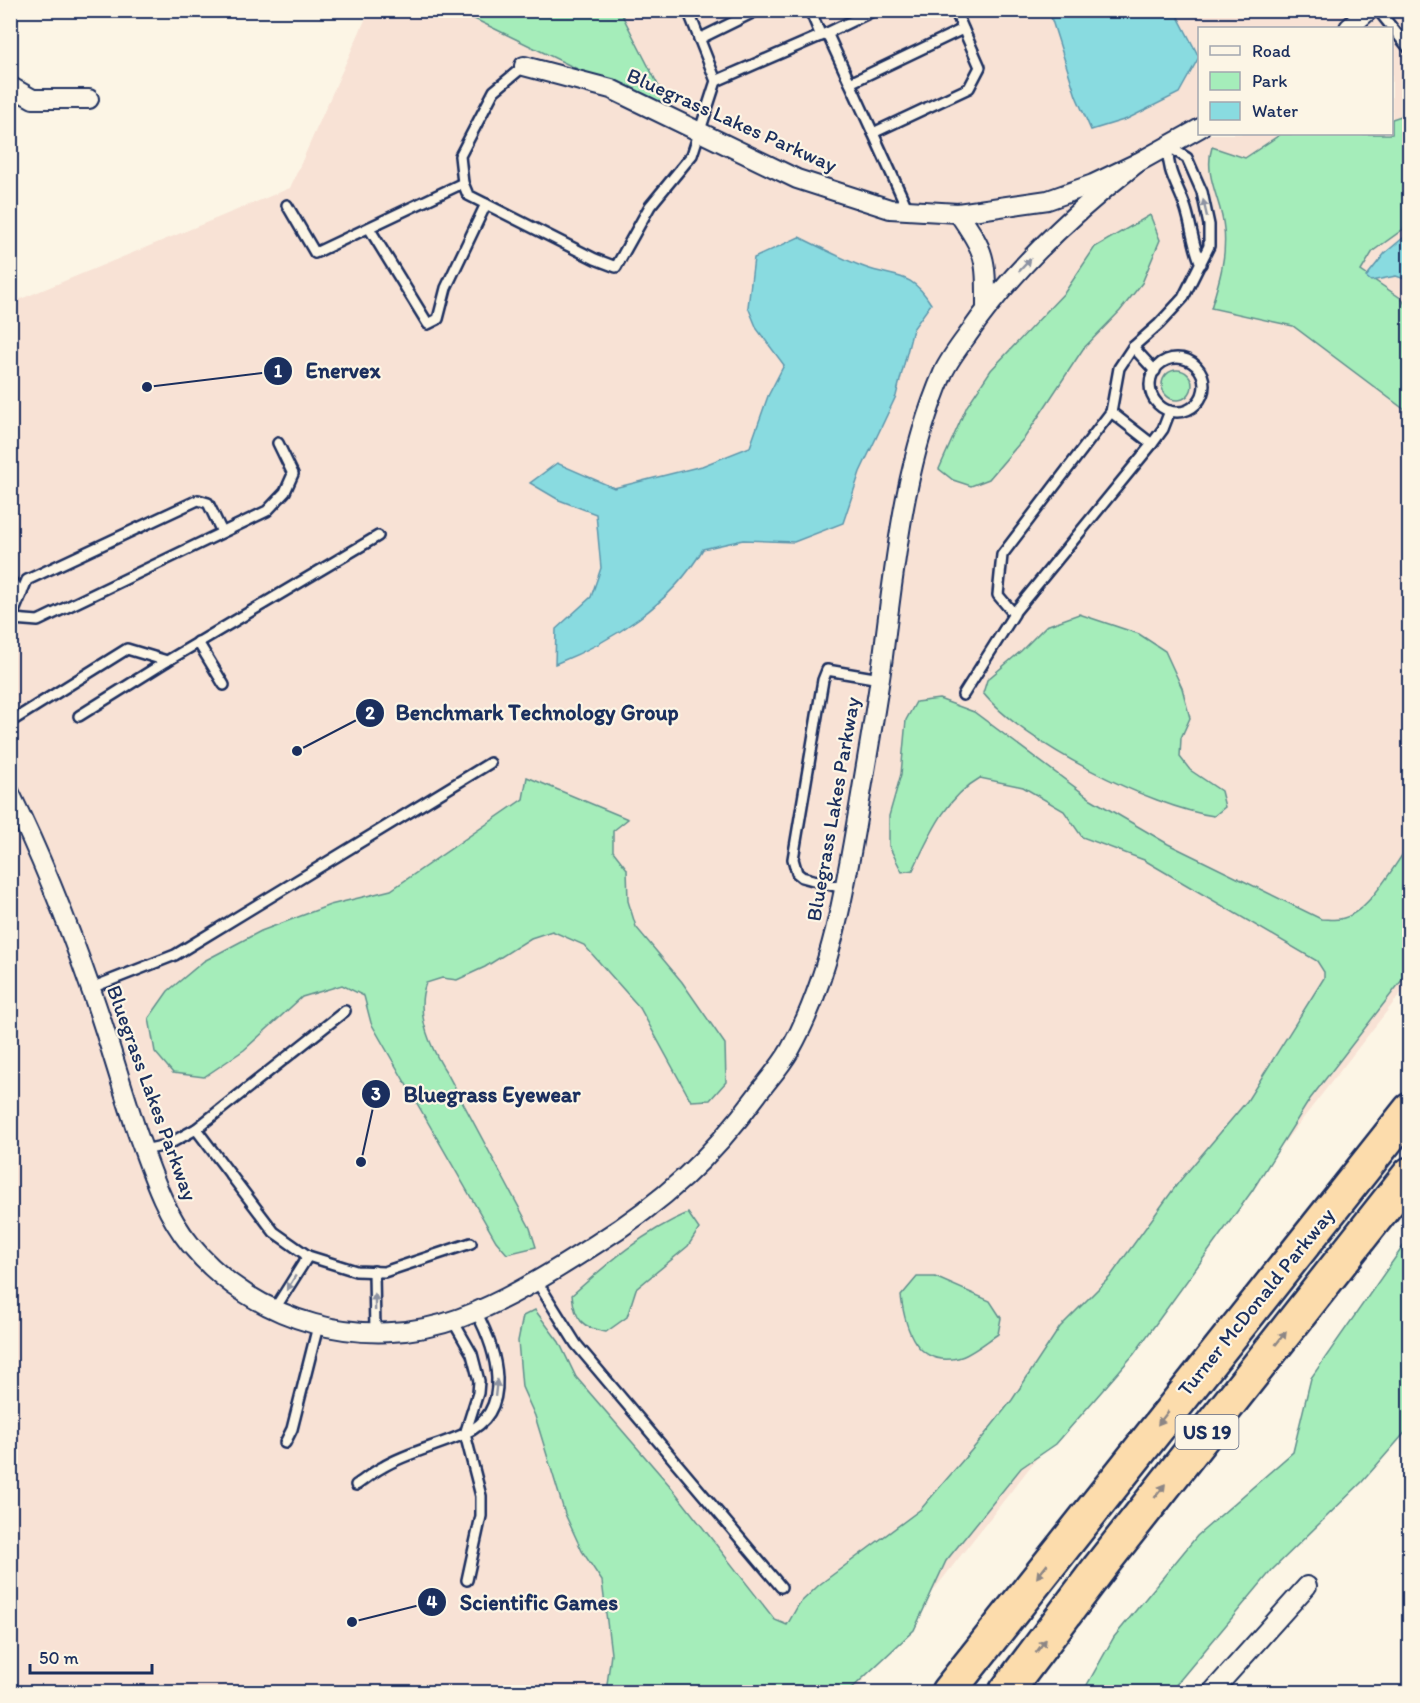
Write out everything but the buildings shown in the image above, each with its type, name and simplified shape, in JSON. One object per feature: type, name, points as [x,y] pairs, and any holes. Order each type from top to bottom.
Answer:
[{"type":"highway","points":[[1332,1209],[1410,1099]]},
{"type":"highway","name":"Turner McDonald Parkway","points":[[948,1692],[1410,1110]]},
{"type":"highway","name":"Turner McDonald Parkway","points":[[1006,1692],[1100,1567],[1410,1174]]},
{"type":"street","points":[[1350,27],[1369,10]]},
{"type":"street","name":"Bluegrass Lakes Parkway","points":[[524,66],[611,89],[797,179],[890,209],[958,213],[1048,200],[1093,184],[1198,129]]},
{"type":"street","points":[[10,86],[33,99],[89,99]]},
{"type":"street","name":"Bluegrass Lakes Parkway","points":[[10,793],[37,849],[91,988],[144,1150],[164,1201],[191,1246],[228,1281],[274,1310],[318,1326],[375,1332],[421,1329],[453,1321],[476,1312],[536,1280],[580,1255],[660,1200],[728,1136],[790,1051],[812,1001],[846,889],[880,679],[904,496],[922,430],[945,367],[986,308],[1077,210],[1137,163]]},
{"type":"street","points":[[958,213],[980,244],[984,257],[986,308]]},
{"type":"street","points":[[1212,1692],[1307,1586]]},
{"type":"lane","points":[[524,66],[494,91],[460,156],[463,183],[468,195],[595,259],[616,267],[650,206],[692,155],[716,81],[688,10]]},
{"type":"lane","points":[[699,39],[758,10]]},
{"type":"lane","points":[[810,10],[850,83],[908,210]]},
{"type":"lane","points":[[716,81],[875,10]]},
{"type":"lane","points":[[873,133],[969,88],[980,67],[955,10]]},
{"type":"lane","points":[[1378,10],[1392,27]]},
{"type":"lane","points":[[850,83],[963,29]]},
{"type":"lane","points":[[1393,29],[1410,50]]},
{"type":"lane","points":[[1168,146],[1168,165],[1187,211],[1192,244],[1201,264]]},
{"type":"lane","points":[[1013,614],[998,595],[1002,555],[1111,412],[1119,368],[1133,347],[1183,298],[1209,246],[1209,225],[1202,192],[1187,158],[1168,146]]},
{"type":"lane","points":[[287,206],[315,253],[463,183]]},
{"type":"lane","points":[[369,228],[428,324],[438,319],[446,288],[486,204]]},
{"type":"lane","points":[[1133,347],[1155,371]]},
{"type":"lane","points":[[1169,360],[1187,360],[1195,365],[1204,380],[1201,398],[1196,405],[1179,412],[1162,408],[1152,395],[1151,379],[1155,371],[1169,360]]},
{"type":"lane","points":[[963,695],[1013,614],[1152,444],[1163,429],[1170,411]]},
{"type":"lane","points":[[1111,412],[1152,444]]},
{"type":"lane","points":[[222,532],[208,503],[198,500],[27,580],[12,620],[38,621],[267,511],[285,492],[293,474],[278,443]]},
{"type":"lane","points":[[79,716],[198,642],[378,536]]},
{"type":"lane","points":[[10,580],[22,593]]},
{"type":"lane","points":[[198,642],[224,685]]},
{"type":"lane","points":[[10,722],[127,650],[167,661]]},
{"type":"lane","points":[[846,889],[808,879],[797,873],[794,859],[795,848],[823,680],[827,670],[880,679]]},
{"type":"lane","points":[[91,988],[175,955],[490,763]]},
{"type":"lane","points":[[144,1150],[167,1145],[196,1129],[345,1011]]},
{"type":"lane","points":[[196,1129],[274,1232],[308,1256],[356,1271],[384,1272],[471,1242]]},
{"type":"lane","points":[[274,1310],[308,1256]]},
{"type":"lane","points":[[374,1271],[375,1332]]},
{"type":"lane","points":[[536,1280],[576,1344],[781,1587]]},
{"type":"lane","points":[[356,1485],[384,1466],[465,1434],[480,1423],[497,1395],[495,1358],[488,1334],[476,1312]]},
{"type":"lane","points":[[453,1321],[472,1354],[479,1381],[478,1393],[465,1434],[481,1497],[481,1516],[467,1580]]},
{"type":"lane","points":[[285,1443],[292,1429],[318,1326]]},
{"type":"shaded area","points":[[369,11],[458,11],[673,116],[620,11],[1409,11],[1409,983],[854,1692],[11,1692],[11,303],[290,188]]},
{"type":"green space","points":[[458,11],[620,11],[674,116]]},
{"type":"green space","points":[[1401,116],[1409,119],[1409,227],[1373,251],[1361,271],[1402,299],[1409,312],[1409,413],[1293,326],[1211,308],[1222,269],[1225,239],[1223,219],[1211,178],[1212,147],[1245,158],[1280,135],[1393,135],[1393,119]]},
{"type":"green space","points":[[1150,215],[1160,240],[1142,283],[1120,311],[1083,349],[1025,437],[989,479],[971,486],[953,480],[939,469],[967,406],[991,370],[1065,292],[1095,247]]},
{"type":"green space","points":[[1177,370],[1188,374],[1192,385],[1188,396],[1177,400],[1166,396],[1162,385],[1166,374]]},
{"type":"green space","points":[[1079,614],[1139,634],[1165,651],[1182,688],[1190,718],[1181,738],[1180,757],[1190,770],[1221,791],[1225,807],[1214,816],[1157,800],[1090,770],[1027,732],[983,693],[987,680],[1046,626]]},
{"type":"green space","points":[[939,699],[974,712],[1091,799],[1168,844],[1321,919],[1340,919],[1360,908],[1379,888],[1409,845],[1409,971],[1310,1099],[1252,1191],[1134,1354],[1056,1444],[1021,1468],[946,1561],[914,1630],[848,1692],[606,1692],[611,1654],[602,1581],[582,1551],[565,1514],[535,1416],[522,1387],[518,1341],[523,1316],[535,1310],[559,1342],[576,1377],[671,1487],[775,1620],[787,1625],[799,1604],[819,1585],[921,1509],[982,1438],[1012,1400],[1060,1327],[1110,1277],[1178,1183],[1247,1101],[1324,978],[1324,972],[1317,961],[1144,860],[1082,837],[1064,811],[1023,787],[980,778],[968,786],[940,818],[913,870],[902,872],[889,846],[889,816],[901,774],[906,720],[916,702]]},
{"type":"green space","points":[[527,777],[628,819],[613,831],[613,851],[627,869],[628,901],[636,927],[682,982],[725,1044],[726,1082],[710,1100],[691,1101],[640,1008],[584,945],[552,931],[531,938],[485,967],[457,980],[442,978],[426,983],[422,1007],[430,1043],[530,1228],[536,1247],[507,1254],[496,1241],[371,1023],[364,996],[342,985],[302,997],[244,1050],[204,1077],[173,1073],[155,1052],[149,1018],[168,991],[204,961],[261,931],[330,905],[391,890],[523,799]]},
{"type":"green space","points":[[688,1213],[699,1229],[688,1246],[636,1289],[627,1317],[606,1332],[585,1325],[575,1311],[572,1295],[641,1239]]},
{"type":"green space","points":[[1409,1238],[1409,1428],[1362,1482],[1272,1570],[1170,1692],[1083,1692],[1114,1637],[1197,1536],[1293,1452],[1311,1378]]},
{"type":"green space","points":[[917,1277],[935,1277],[990,1301],[1001,1318],[998,1334],[958,1358],[932,1357],[923,1351],[910,1332],[901,1296]]},
{"type":"water","points":[[1049,11],[1175,11],[1198,55],[1179,93],[1127,119],[1091,130],[1076,96]]},
{"type":"water","points":[[1409,233],[1409,284],[1408,280],[1396,276],[1371,281],[1366,277],[1385,253]]},
{"type":"water","points":[[799,237],[856,264],[902,277],[916,286],[931,304],[913,329],[896,396],[860,472],[843,523],[794,542],[743,540],[703,549],[675,587],[639,618],[598,644],[555,664],[556,629],[591,597],[601,568],[596,514],[559,500],[530,483],[557,463],[614,488],[702,466],[750,447],[768,396],[784,365],[757,329],[748,307],[754,258]]},
{"type":"place","name":"Enervex","points":[[147,387]]},
{"type":"place","name":"Benchmark Technology Group","points":[[297,751]]},
{"type":"place","name":"Bluegrass Eyewear","points":[[361,1162]]},
{"type":"place","name":"Scientific Games","points":[[352,1622]]}]
